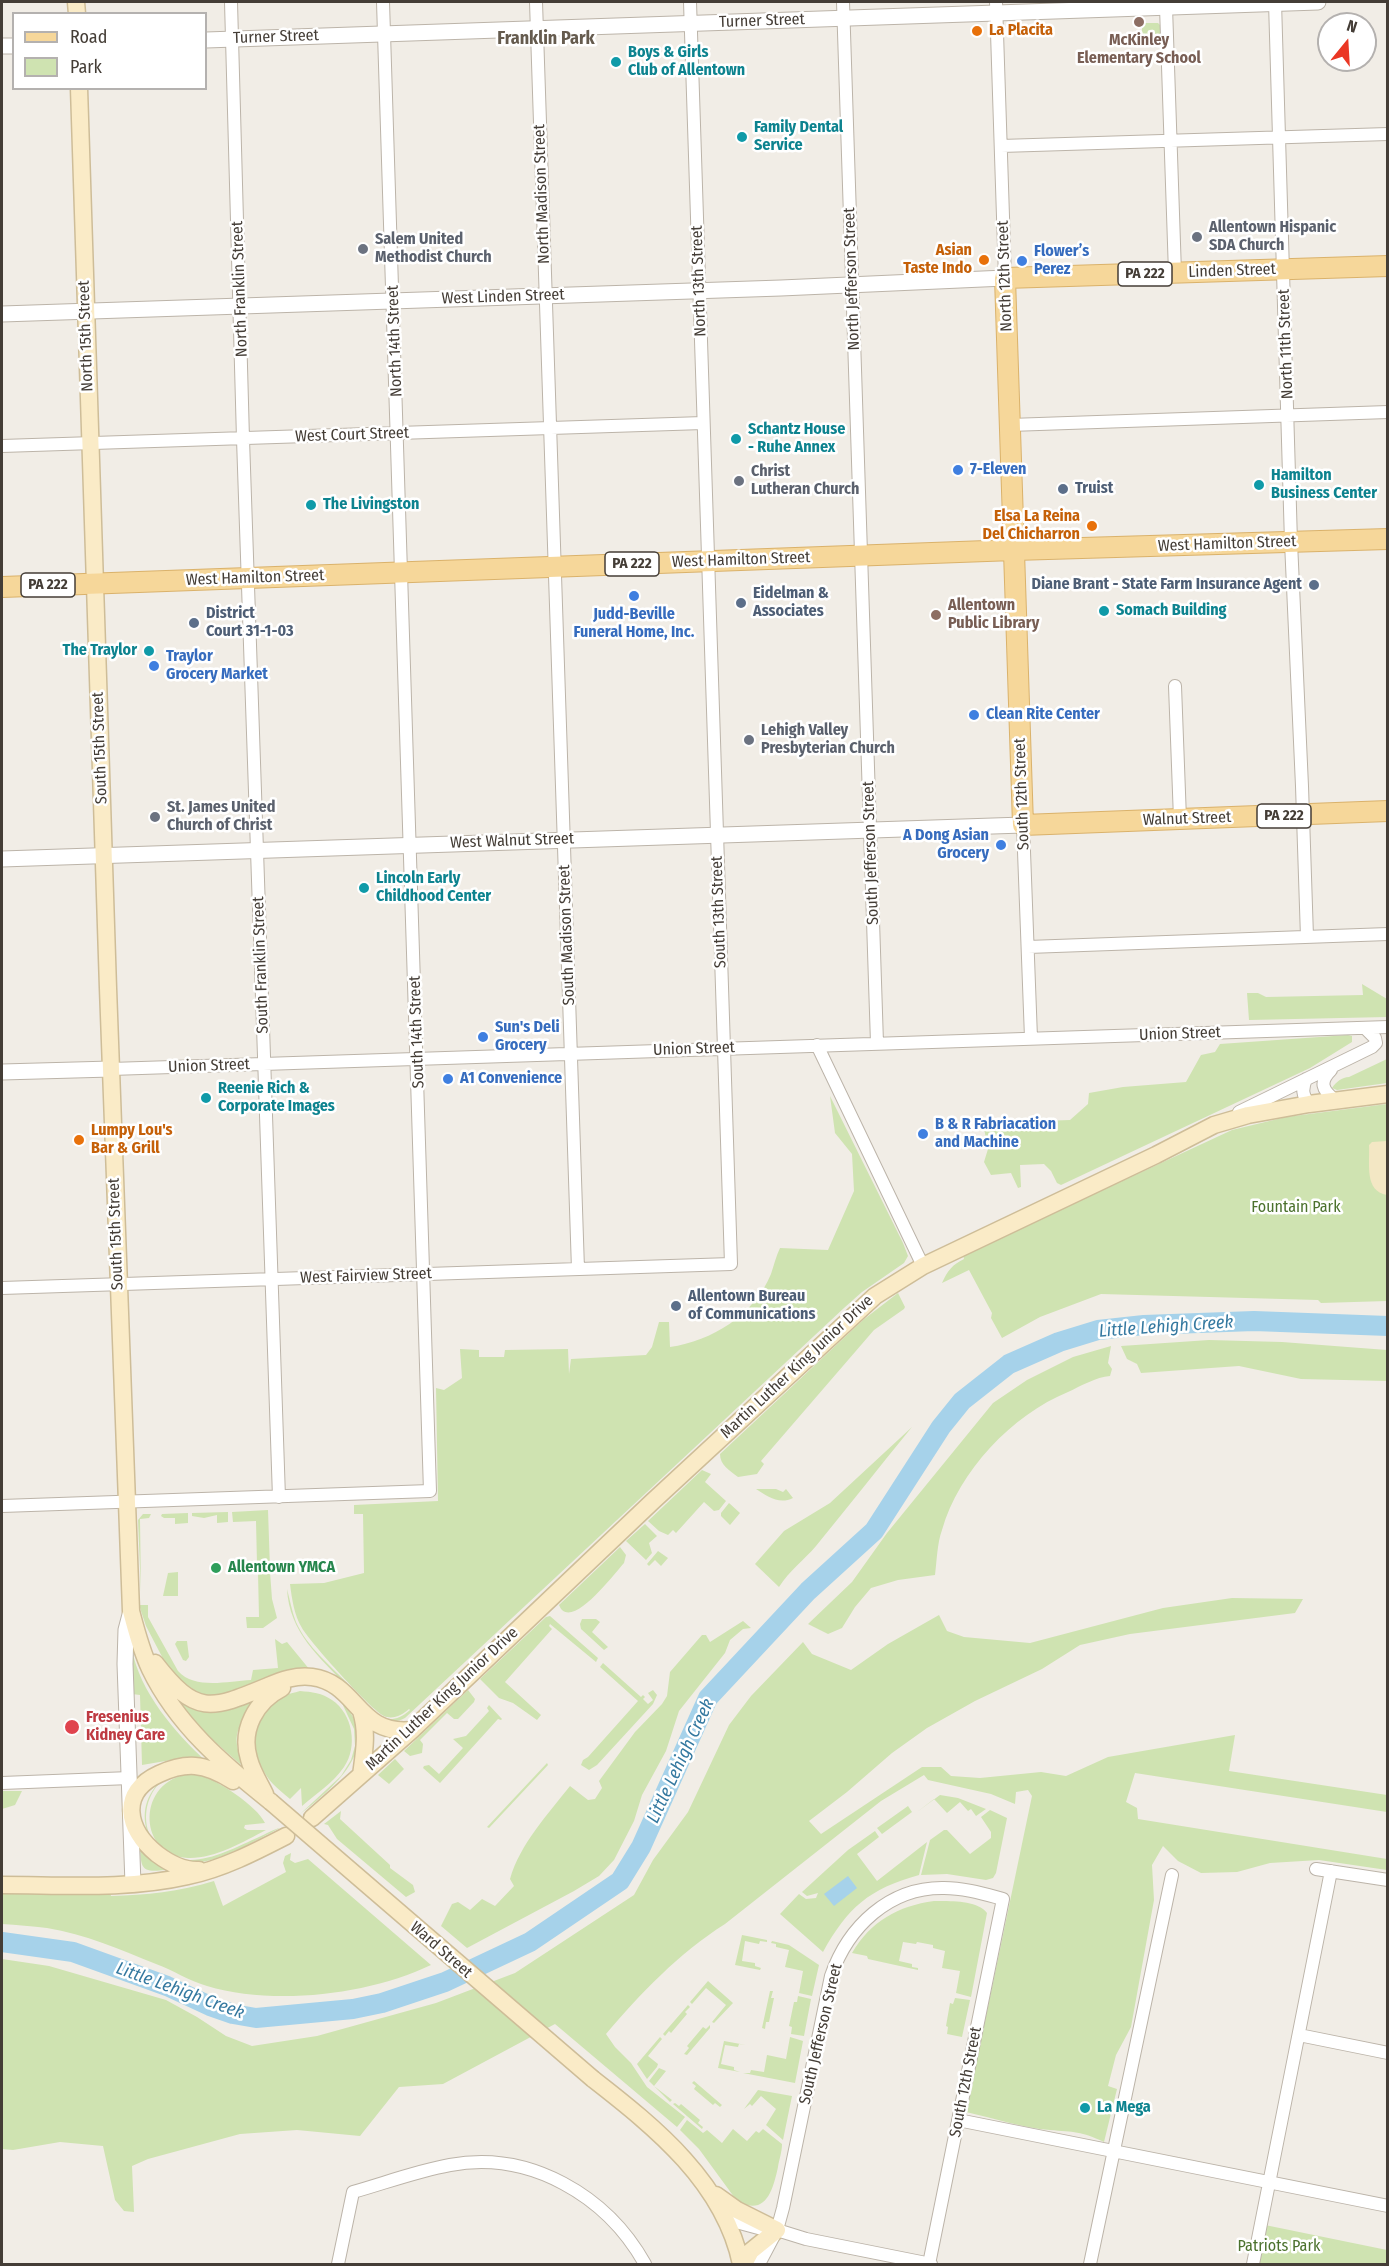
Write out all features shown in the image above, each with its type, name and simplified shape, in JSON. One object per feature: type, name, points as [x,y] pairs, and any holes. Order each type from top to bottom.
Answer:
[{"type":"main road","name":"North 15th Street","points":[[79,90],[95,583]]},
{"type":"main road","name":"Linden Street","points":[[1005,278],[1388,266]]},
{"type":"main road","name":"North 12th Street","points":[[1005,278],[1014,550]]},
{"type":"main road","name":"West Hamilton Street","points":[[95,583],[1388,539]]},
{"type":"main road","name":"South 12th Street","points":[[1014,550],[1023,825]]},
{"type":"main road","name":"PA 222","points":[[2,587],[95,583]]},
{"type":"main road","name":"South 15th Street","points":[[95,583],[131,1611]]},
{"type":"main road","name":"Walnut Street","points":[[1023,825],[1388,811]]},
{"type":"main road","name":"Martin Luther King Junior Drive","points":[[312,1818],[412,1730],[874,1296],[923,1266],[1214,1125],[1248,1115],[1308,1104],[1388,1094]]},
{"type":"main road","points":[[131,1611],[140,1643],[166,1677],[181,1692],[200,1702],[210,1704],[228,1702],[286,1679],[300,1677],[325,1680],[340,1689],[371,1722],[380,1727],[401,1731],[412,1730]]},
{"type":"main road","name":"Ward Street","points":[[140,1643],[160,1689],[181,1719],[224,1764],[684,2158],[703,2181],[722,2214],[742,2262]]},
{"type":"main road","points":[[268,1804],[248,1758],[247,1734],[256,1710],[275,1692],[298,1683],[340,1689]]},
{"type":"main road","points":[[360,1710],[366,1738],[361,1775]]},
{"type":"main road","points":[[215,1868],[189,1869],[167,1861],[147,1845],[135,1826],[131,1813],[132,1801],[141,1785],[181,1766],[195,1766],[210,1769],[268,1804]]},
{"type":"main road","points":[[130,1778],[165,1772]]},
{"type":"main road","points":[[2,1885],[133,1884],[190,1876],[215,1868],[286,1836]]},
{"type":"main road","points":[[703,2181],[726,2204],[777,2230],[751,2251],[742,2262]]},
{"type":"street","name":"North Franklin Street","points":[[231,2],[249,578]]},
{"type":"street","name":"North 14th Street","points":[[383,2],[403,573]]},
{"type":"street","name":"North Madison Street","points":[[536,2],[554,566]]},
{"type":"street","name":"North 13th Street","points":[[690,2],[707,561]]},
{"type":"street","name":"North Jefferson Street","points":[[843,2],[861,556]]},
{"type":"street","name":"North 11th Street","points":[[1275,2],[1291,542],[1306,937]]},
{"type":"street","name":"Turner Street","points":[[207,40],[844,19],[997,7],[1166,7],[1318,2]]},
{"type":"street","name":"North 12th Street","points":[[997,7],[1005,278]]},
{"type":"street","points":[[1166,7],[1175,273]]},
{"type":"street","points":[[1001,146],[1388,134]]},
{"type":"street","name":"West Linden Street","points":[[2,314],[1005,278]]},
{"type":"street","points":[[1010,425],[1388,412]]},
{"type":"street","name":"West Court Street","points":[[2,446],[703,423]]},
{"type":"street","name":"South Jefferson Street","points":[[861,556],[877,1043]]},
{"type":"street","name":"South 13th Street","points":[[707,561],[731,1264]]},
{"type":"street","name":"South Madison Street","points":[[554,566],[578,1269]]},
{"type":"street","name":"South 14th Street","points":[[279,1497],[430,1491],[403,573]]},
{"type":"street","name":"South Franklin Street","points":[[249,578],[279,1497]]},
{"type":"street","points":[[1175,686],[1179,819]]},
{"type":"street","name":"West Walnut Street","points":[[2,859],[1023,825]]},
{"type":"street","name":"South 12th Street","points":[[1023,825],[1031,1038]]},
{"type":"street","points":[[1028,947],[1388,934]]},
{"type":"street","name":"Union Street","points":[[2,1072],[1388,1027]]},
{"type":"street","points":[[1365,1028],[1376,1038],[1376,1043],[1372,1047]]},
{"type":"street","points":[[1214,1125],[1388,1041]]},
{"type":"street","points":[[817,1045],[923,1266]]},
{"type":"street","points":[[1335,1100],[1322,1087],[1327,1074],[1337,1065]]},
{"type":"street","points":[[1306,1079],[1303,1096],[1308,1104]]},
{"type":"street","name":"West Fairview Street","points":[[2,1288],[731,1264]]},
{"type":"street","points":[[2,1506],[279,1497]]},
{"type":"street","name":"South 15th Street","points":[[131,1611],[126,1630],[133,1884]]},
{"type":"street","points":[[2,1783],[130,1778]]},
{"type":"street","points":[[1316,1869],[1388,1881]]},
{"type":"street","points":[[1253,2265],[1331,1871]]},
{"type":"street","points":[[1090,2265],[1172,1875]]},
{"type":"street","name":"South Jefferson Street","points":[[759,2265],[777,2230],[787,2192],[831,1976],[840,1953],[854,1931],[877,1909],[894,1899],[928,1889],[963,1889],[1003,1899]]},
{"type":"street","name":"South 12th Street","points":[[930,2264],[1003,1899]]},
{"type":"street","points":[[1299,2035],[1388,2054]]},
{"type":"street","points":[[958,2120],[1388,2206]]},
{"type":"street","points":[[338,2265],[353,2192],[450,2164],[495,2163],[524,2168],[558,2180],[596,2204],[624,2231],[645,2265]]},
{"type":"street","points":[[722,2214],[750,2226],[930,2264]]},
{"type":"green space","points":[[1142,23],[1158,23],[1162,27],[1162,40],[1142,41]]},
{"type":"green space","points":[[1362,984],[1387,999],[1387,1017],[1249,1020],[1247,993],[1258,993],[1266,997],[1363,995]]},
{"type":"green space","points":[[1352,1036],[1352,1042],[1310,1068],[1061,1185],[1057,1183],[1051,1171],[1044,1164],[1020,1165],[1021,1187],[1018,1188],[1011,1173],[991,1175],[984,1162],[988,1149],[983,1123],[1070,1120],[1088,1104],[1089,1093],[1123,1087],[1186,1082],[1201,1055],[1215,1052],[1220,1044]]},
{"type":"green space","points":[[1387,1059],[1387,1083],[1337,1090],[1332,1088],[1342,1079]]},
{"type":"green space","points":[[830,1096],[903,1243],[908,1256],[904,1263],[862,1292],[844,1308],[405,1718],[389,1721],[374,1714],[350,1690],[352,1689],[371,1710],[385,1718],[392,1719],[410,1710],[394,1717],[384,1716],[355,1689],[316,1647],[302,1628],[295,1612],[290,1584],[324,1583],[364,1573],[363,1514],[354,1514],[354,1505],[438,1501],[436,1388],[444,1390],[462,1378],[460,1349],[479,1350],[479,1357],[504,1357],[505,1350],[568,1349],[569,1374],[571,1359],[646,1355],[652,1347],[659,1322],[669,1322],[670,1347],[701,1339],[730,1324],[743,1314],[764,1289],[780,1248],[828,1250],[854,1191],[852,1154],[835,1133]]},
{"type":"green space","name":"Fountain Park","points":[[1387,1104],[1387,1301],[1321,1303],[1318,1300],[1101,1294],[1040,1317],[1002,1338],[991,1318],[992,1313],[969,1270],[942,1283],[951,1268],[964,1259],[963,1255],[1232,1130],[1286,1117]]},
{"type":"green space","points":[[898,1293],[904,1309],[874,1330],[761,1461],[764,1464],[757,1474],[738,1477],[726,1467],[720,1454],[863,1320]]},
{"type":"green space","points":[[1209,1340],[1282,1342],[1387,1350],[1387,1381],[1301,1379],[1239,1366],[1141,1373],[1137,1364],[1127,1359],[1121,1346]]},
{"type":"green space","points":[[1111,1346],[1108,1363],[1112,1369],[1110,1376],[1083,1385],[1047,1402],[1027,1415],[1008,1430],[975,1466],[950,1508],[938,1546],[935,1575],[898,1580],[871,1588],[855,1607],[842,1628],[828,1634],[808,1624],[852,1582],[887,1533],[993,1403],[1027,1380],[1073,1357]]},
{"type":"green space","points":[[912,1427],[816,1546],[779,1587],[755,1564],[784,1531],[830,1503]]},
{"type":"green space","points":[[702,1470],[711,1474],[705,1482],[726,1501],[719,1510],[714,1511],[704,1502],[676,1533],[673,1530],[668,1535],[659,1531],[648,1521]]},
{"type":"green space","points":[[756,1489],[776,1489],[783,1492],[786,1489],[793,1498],[778,1500]]},
{"type":"green space","points":[[729,1503],[740,1513],[730,1525],[721,1516]]},
{"type":"green space","points":[[268,1510],[270,1569],[257,1569],[259,1565],[257,1564],[256,1521],[233,1522],[232,1512]]},
{"type":"green space","points":[[228,1512],[228,1522],[217,1523],[217,1515],[204,1518],[192,1516],[192,1513]]},
{"type":"green space","points":[[188,1513],[188,1523],[175,1524],[175,1518],[161,1516],[162,1514]]},
{"type":"green space","points":[[143,1514],[151,1514],[149,1518],[140,1519],[141,1592],[138,1520]]},
{"type":"green space","points":[[645,1524],[657,1536],[649,1543],[652,1553],[646,1560],[626,1541]]},
{"type":"green space","points":[[620,1547],[626,1555],[624,1563],[592,1599],[572,1612],[565,1612],[559,1605]]},
{"type":"green space","points":[[658,1551],[668,1558],[661,1566],[655,1560],[649,1566],[647,1564]]},
{"type":"green space","points":[[178,1572],[178,1596],[163,1596],[168,1573]]},
{"type":"green space","points":[[270,1572],[272,1599],[277,1618],[263,1628],[247,1628],[246,1617],[259,1617],[258,1573]]},
{"type":"green space","points":[[287,1589],[295,1618],[306,1640],[293,1618]]},
{"type":"green space","points":[[1232,1598],[1303,1599],[1295,1613],[1130,1634],[1080,1645],[1042,1669],[975,1701],[927,1728],[892,1753],[809,1821],[821,1834],[922,1767],[941,1767],[951,1776],[980,1778],[1041,1772],[1066,1776],[1108,1757],[1235,1735],[1229,1771],[1387,1795],[1387,1812],[1135,1773],[1126,1802],[1137,1808],[1138,1819],[1387,1859],[1387,1870],[1319,1860],[1270,1863],[1237,1872],[1201,1873],[1178,1861],[1163,1846],[1152,1865],[1154,1900],[1131,2027],[1116,2055],[1108,2086],[1117,2089],[1104,2142],[1077,2133],[1029,2127],[966,2112],[1032,1796],[1028,1790],[1016,1792],[1015,1804],[991,1794],[928,1780],[924,1775],[881,1801],[676,1961],[646,1989],[606,2034],[631,2063],[647,2087],[685,2117],[677,2127],[555,2024],[443,2084],[399,2087],[360,2136],[297,2130],[240,2134],[148,2159],[132,2166],[134,2212],[124,2211],[115,2200],[103,2146],[60,2142],[13,2150],[2,2149],[2,1959],[49,1966],[166,2000],[226,2036],[252,2046],[317,2036],[436,2003],[515,1973],[634,1895],[653,1860],[688,1812],[729,1725],[751,1696],[803,1642],[812,1654],[851,1670],[888,1644],[939,1615],[947,1631],[964,1637],[1030,1643],[1163,1608]]},
{"type":"green space","points":[[139,1605],[148,1605],[148,1617],[178,1671],[193,1681],[212,1683],[251,1680],[253,1670],[278,1668],[275,1639],[282,1644],[287,1642],[310,1670],[225,1697],[198,1696],[172,1676],[146,1626]]},
{"type":"green space","points":[[550,1616],[598,1658],[596,1662],[550,1624],[552,1629],[505,1682],[541,1715],[537,1720],[513,1703],[499,1698],[480,1679],[546,1617]]},
{"type":"green space","points":[[582,1619],[596,1619],[600,1622],[592,1632],[608,1647],[604,1650],[581,1629]]},
{"type":"green space","points":[[743,1621],[751,1628],[743,1629],[730,1640],[725,1653],[679,1711],[666,1751],[642,1795],[634,1821],[614,1860],[599,1876],[467,1948],[441,1926],[452,1904],[458,1902],[470,1910],[482,1899],[495,1906],[514,1886],[510,1879],[520,1854],[570,1786],[588,1800],[595,1799],[602,1788],[599,1781],[635,1732],[667,1696],[670,1672],[702,1635],[706,1635],[710,1642]]},
{"type":"green space","points":[[306,1640],[349,1685],[347,1686]]},
{"type":"green space","points":[[177,1641],[187,1641],[189,1657],[186,1661],[183,1660],[175,1644]]},
{"type":"green space","points":[[132,1649],[142,1680],[160,1711],[206,1761],[189,1757],[142,1765],[140,1695],[132,1694]]},
{"type":"green space","points":[[603,1663],[641,1697],[643,1695],[645,1697],[643,1699],[648,1704],[653,1700],[648,1693],[653,1690],[657,1695],[653,1704],[597,1765],[589,1770],[581,1765],[583,1760],[638,1701],[600,1667]]},
{"type":"green space","points":[[171,1690],[180,1698],[255,1696],[237,1735],[243,1761],[240,1764],[196,1725]]},
{"type":"green space","points":[[468,1690],[475,1699],[474,1702],[458,1719],[454,1719],[447,1713],[420,1740],[423,1744],[422,1753],[410,1756],[404,1751]]},
{"type":"green space","points":[[300,1691],[324,1696],[339,1706],[349,1722],[352,1741],[348,1759],[340,1773],[302,1806],[301,1788],[290,1799],[266,1776],[257,1756],[254,1735],[260,1716],[267,1707],[278,1698]]},
{"type":"green space","points":[[341,1701],[354,1718],[358,1734],[356,1750],[350,1765],[339,1779],[298,1816],[341,1776],[351,1760],[355,1746],[354,1729]]},
{"type":"green space","points":[[489,1705],[502,1719],[498,1719],[440,1783],[423,1768],[424,1766],[429,1765],[439,1774],[463,1748],[453,1739],[466,1736],[489,1711],[487,1708]]},
{"type":"green space","points":[[395,1759],[404,1769],[389,1784],[378,1775]]},
{"type":"green space","points":[[547,1763],[548,1765],[489,1828],[487,1827]]},
{"type":"green space","points":[[170,1775],[153,1792],[146,1814],[150,1836],[165,1853],[191,1860],[205,1858],[233,1849],[280,1828],[212,1860],[190,1863],[173,1859],[160,1851],[151,1840],[146,1826],[145,1812],[149,1798],[157,1785]]},
{"type":"green space","points":[[184,1775],[206,1778],[236,1794],[261,1816],[265,1823],[245,1825],[244,1828],[266,1830],[228,1849],[198,1858],[172,1854],[160,1846],[153,1834],[150,1820],[151,1806],[157,1792],[168,1782]]},
{"type":"green space","points":[[2,1791],[22,1791],[15,1805],[2,1809]]},
{"type":"green space","points":[[940,1795],[958,1798],[986,1809],[976,1816],[971,1809],[968,1811],[960,1802],[947,1813],[934,1799]]},
{"type":"green space","points":[[908,1806],[912,1812],[882,1834],[877,1828]]},
{"type":"green space","points":[[990,1810],[1007,1818],[993,1878],[986,1880],[947,1874],[921,1875],[930,1840],[944,1830],[947,1830],[970,1854],[991,1838],[991,1832],[981,1817]]},
{"type":"green space","points":[[341,1811],[340,1819],[390,1865],[390,1868],[413,1885],[415,1892],[406,1897],[337,1839],[328,1825],[324,1824]]},
{"type":"green space","points":[[875,1831],[879,1837],[857,1854],[877,1881],[927,1842],[919,1875],[886,1887],[862,1902],[842,1923],[823,1952],[780,1914],[799,1894],[806,1899],[816,1898],[818,1893],[807,1896],[802,1892],[848,1850]]},
{"type":"green space","points":[[140,1846],[153,1862],[165,1870],[147,1870],[142,1864]]},
{"type":"green space","points":[[291,1853],[290,1860],[295,1863],[308,1859],[431,1965],[379,1984],[350,1990],[291,1996],[261,1995],[233,1992],[200,1984],[130,1953],[75,1934],[47,1928],[2,1924],[2,1893],[110,1892],[111,1896],[124,1896],[175,1890],[214,1881],[223,1906],[286,1872],[283,1863],[285,1856]]},
{"type":"green space","points":[[934,1901],[970,1903],[987,1913],[971,1997],[956,1993],[960,1971],[942,1968],[945,1951],[933,1948],[933,1945],[903,1942],[899,1961],[912,1964],[912,1967],[918,1970],[868,1959],[867,1956],[852,1953],[868,1932],[887,1917],[897,1911]]},
{"type":"green space","points":[[742,1935],[767,1940],[767,1942],[760,1941],[759,1944],[745,1941],[742,1961],[755,1963],[755,1966],[761,1968],[760,1970],[735,1965]]},
{"type":"green space","points":[[772,1941],[789,1945],[819,1965],[812,1996],[799,1993],[803,1971],[785,1967],[789,1950],[776,1947],[776,1944],[771,1943]]},
{"type":"green space","points":[[708,1981],[733,2003],[714,2023],[712,2022],[726,2005],[706,1988],[692,2004],[690,2002]]},
{"type":"green space","points":[[770,1991],[773,1991],[771,1998],[774,1998],[769,2022],[766,2022],[765,2029],[762,2028]]},
{"type":"green space","points":[[798,1996],[811,1999],[804,2036],[791,2034],[792,2027],[789,2026],[794,2002],[797,2002]]},
{"type":"green space","points":[[955,1998],[970,2000],[962,2037],[947,2034],[950,2003],[953,2004]]},
{"type":"green space","points":[[688,2005],[690,2007],[685,2012],[687,2014],[671,2033],[669,2031],[665,2036],[663,2034]]},
{"type":"green space","points":[[710,2025],[710,2028],[687,2055],[684,2054],[689,2048],[687,2046],[703,2027],[706,2029]]},
{"type":"green space","points":[[660,2037],[662,2039],[648,2056],[658,2064],[647,2079],[637,2064]]},
{"type":"green space","points":[[790,2037],[803,2041],[795,2083],[743,2073],[750,2073],[751,2070],[764,2072],[767,2055],[786,2059]]},
{"type":"green space","points":[[724,2041],[746,2045],[739,2044],[738,2047],[725,2045],[721,2064],[734,2067],[734,2070],[740,2072],[718,2068]]},
{"type":"green space","points":[[659,2068],[666,2071],[654,2086],[649,2081]]},
{"type":"green space","points":[[694,2081],[722,2105],[720,2107],[715,2103],[713,2105],[694,2089],[696,2086],[692,2083]]},
{"type":"green space","points":[[654,2086],[672,2100],[670,2102]]},
{"type":"green space","points":[[758,2090],[792,2096],[783,2140],[766,2125],[776,2109],[761,2096],[752,2106],[750,2104],[744,2109]]},
{"type":"green space","points":[[673,2104],[679,2106],[681,2104],[700,2120],[698,2123],[703,2127],[702,2129]]},
{"type":"green space","points":[[687,2120],[703,2133],[707,2130],[722,2143],[733,2129],[747,2141],[756,2131],[759,2133],[763,2129],[782,2144],[776,2176],[766,2199],[755,2206],[737,2201],[699,2149],[680,2130]]},
{"type":"green space","name":"Patriots Park","points":[[1265,2225],[1387,2250],[1387,2264],[1257,2264]]},
{"type":"sand","points":[[1388,1141],[1387,1195],[1375,1188],[1371,1182],[1369,1145],[1372,1142]]},
{"type":"water","points":[[848,1876],[857,1888],[834,1906],[824,1894]]},
{"type":"waterway","name":"Little Lehigh Creek","points":[[2,1942],[73,1952],[167,1986],[210,2006],[233,2014],[256,2018],[353,2009],[382,2003],[445,1982],[530,1942],[620,1881],[641,1847],[708,1698],[808,1591],[874,1531],[941,1427],[962,1401],[1009,1364],[1059,1342],[1098,1330],[1144,1325],[1254,1321],[1388,1326]]},
{"type":"place","name":"McKinley Elementary School","points":[[1139,22]]},
{"type":"place","name":"La Placita","points":[[977,31]]},
{"type":"place","name":"Boys & Girls Club of Allentown","points":[[616,62]]},
{"type":"place","name":"Family Dental Service","points":[[742,137]]},
{"type":"place","name":"Allentown Hispanic SDA Church","points":[[1197,237]]},
{"type":"place","name":"Salem United Methodist Church","points":[[363,249]]},
{"type":"place","name":"Asian Taste Indo","points":[[984,260]]},
{"type":"place","name":"Flower’s Perez","points":[[1022,261]]},
{"type":"place","name":"Schantz House - Ruhe Annex","points":[[736,439]]},
{"type":"place","name":"7-Eleven","points":[[958,470]]},
{"type":"place","name":"Christ Lutheran Church","points":[[739,481]]},
{"type":"place","name":"Hamilton Business Center","points":[[1259,485]]},
{"type":"place","name":"Truist","points":[[1063,489]]},
{"type":"place","name":"The Livingston","points":[[311,505]]},
{"type":"place","name":"Elsa La Reina Del Chicharron","points":[[1092,526]]},
{"type":"place","name":"Diane Brant - State Farm Insurance Agent","points":[[1314,585]]},
{"type":"place","name":"Judd-Beville Funeral Home, Inc.","points":[[634,596]]},
{"type":"place","name":"Eidelman & Associates","points":[[741,603]]},
{"type":"place","name":"Somach Building","points":[[1104,611]]},
{"type":"place","name":"Allentown Public Library","points":[[936,615]]},
{"type":"place","name":"District Court 31-1-03","points":[[194,623]]},
{"type":"place","name":"The Traylor","points":[[149,651]]},
{"type":"place","name":"Traylor Grocery Market","points":[[154,666]]},
{"type":"place","name":"Clean Rite Center","points":[[974,715]]},
{"type":"place","name":"Lehigh Valley Presbyterian Church","points":[[749,740]]},
{"type":"place","name":"St. James United Church of Christ","points":[[155,817]]},
{"type":"place","name":"A Dong Asian Grocery","points":[[1001,845]]},
{"type":"place","name":"Lincoln Early Childhood Center","points":[[364,888]]},
{"type":"place","name":"Sun's Deli Grocery","points":[[483,1037]]},
{"type":"place","name":"A1 Convenience","points":[[448,1079]]},
{"type":"place","name":"Reenie Rich & Corporate Images","points":[[206,1098]]},
{"type":"place","name":"B & R Fabriacation and Machine","points":[[923,1134]]},
{"type":"place","name":"Lumpy Lou's Bar & Grill","points":[[79,1140]]},
{"type":"place","name":"Allentown Bureau of Communications","points":[[676,1306]]},
{"type":"place","name":"Allentown YMCA","points":[[216,1568]]},
{"type":"place","name":"Fresenius Kidney Care","points":[[72,1727]]},
{"type":"place","name":"La Mega","points":[[1085,2108]]},
{"type":"district","name":"Franklin Park","points":[[546,39]]}]
